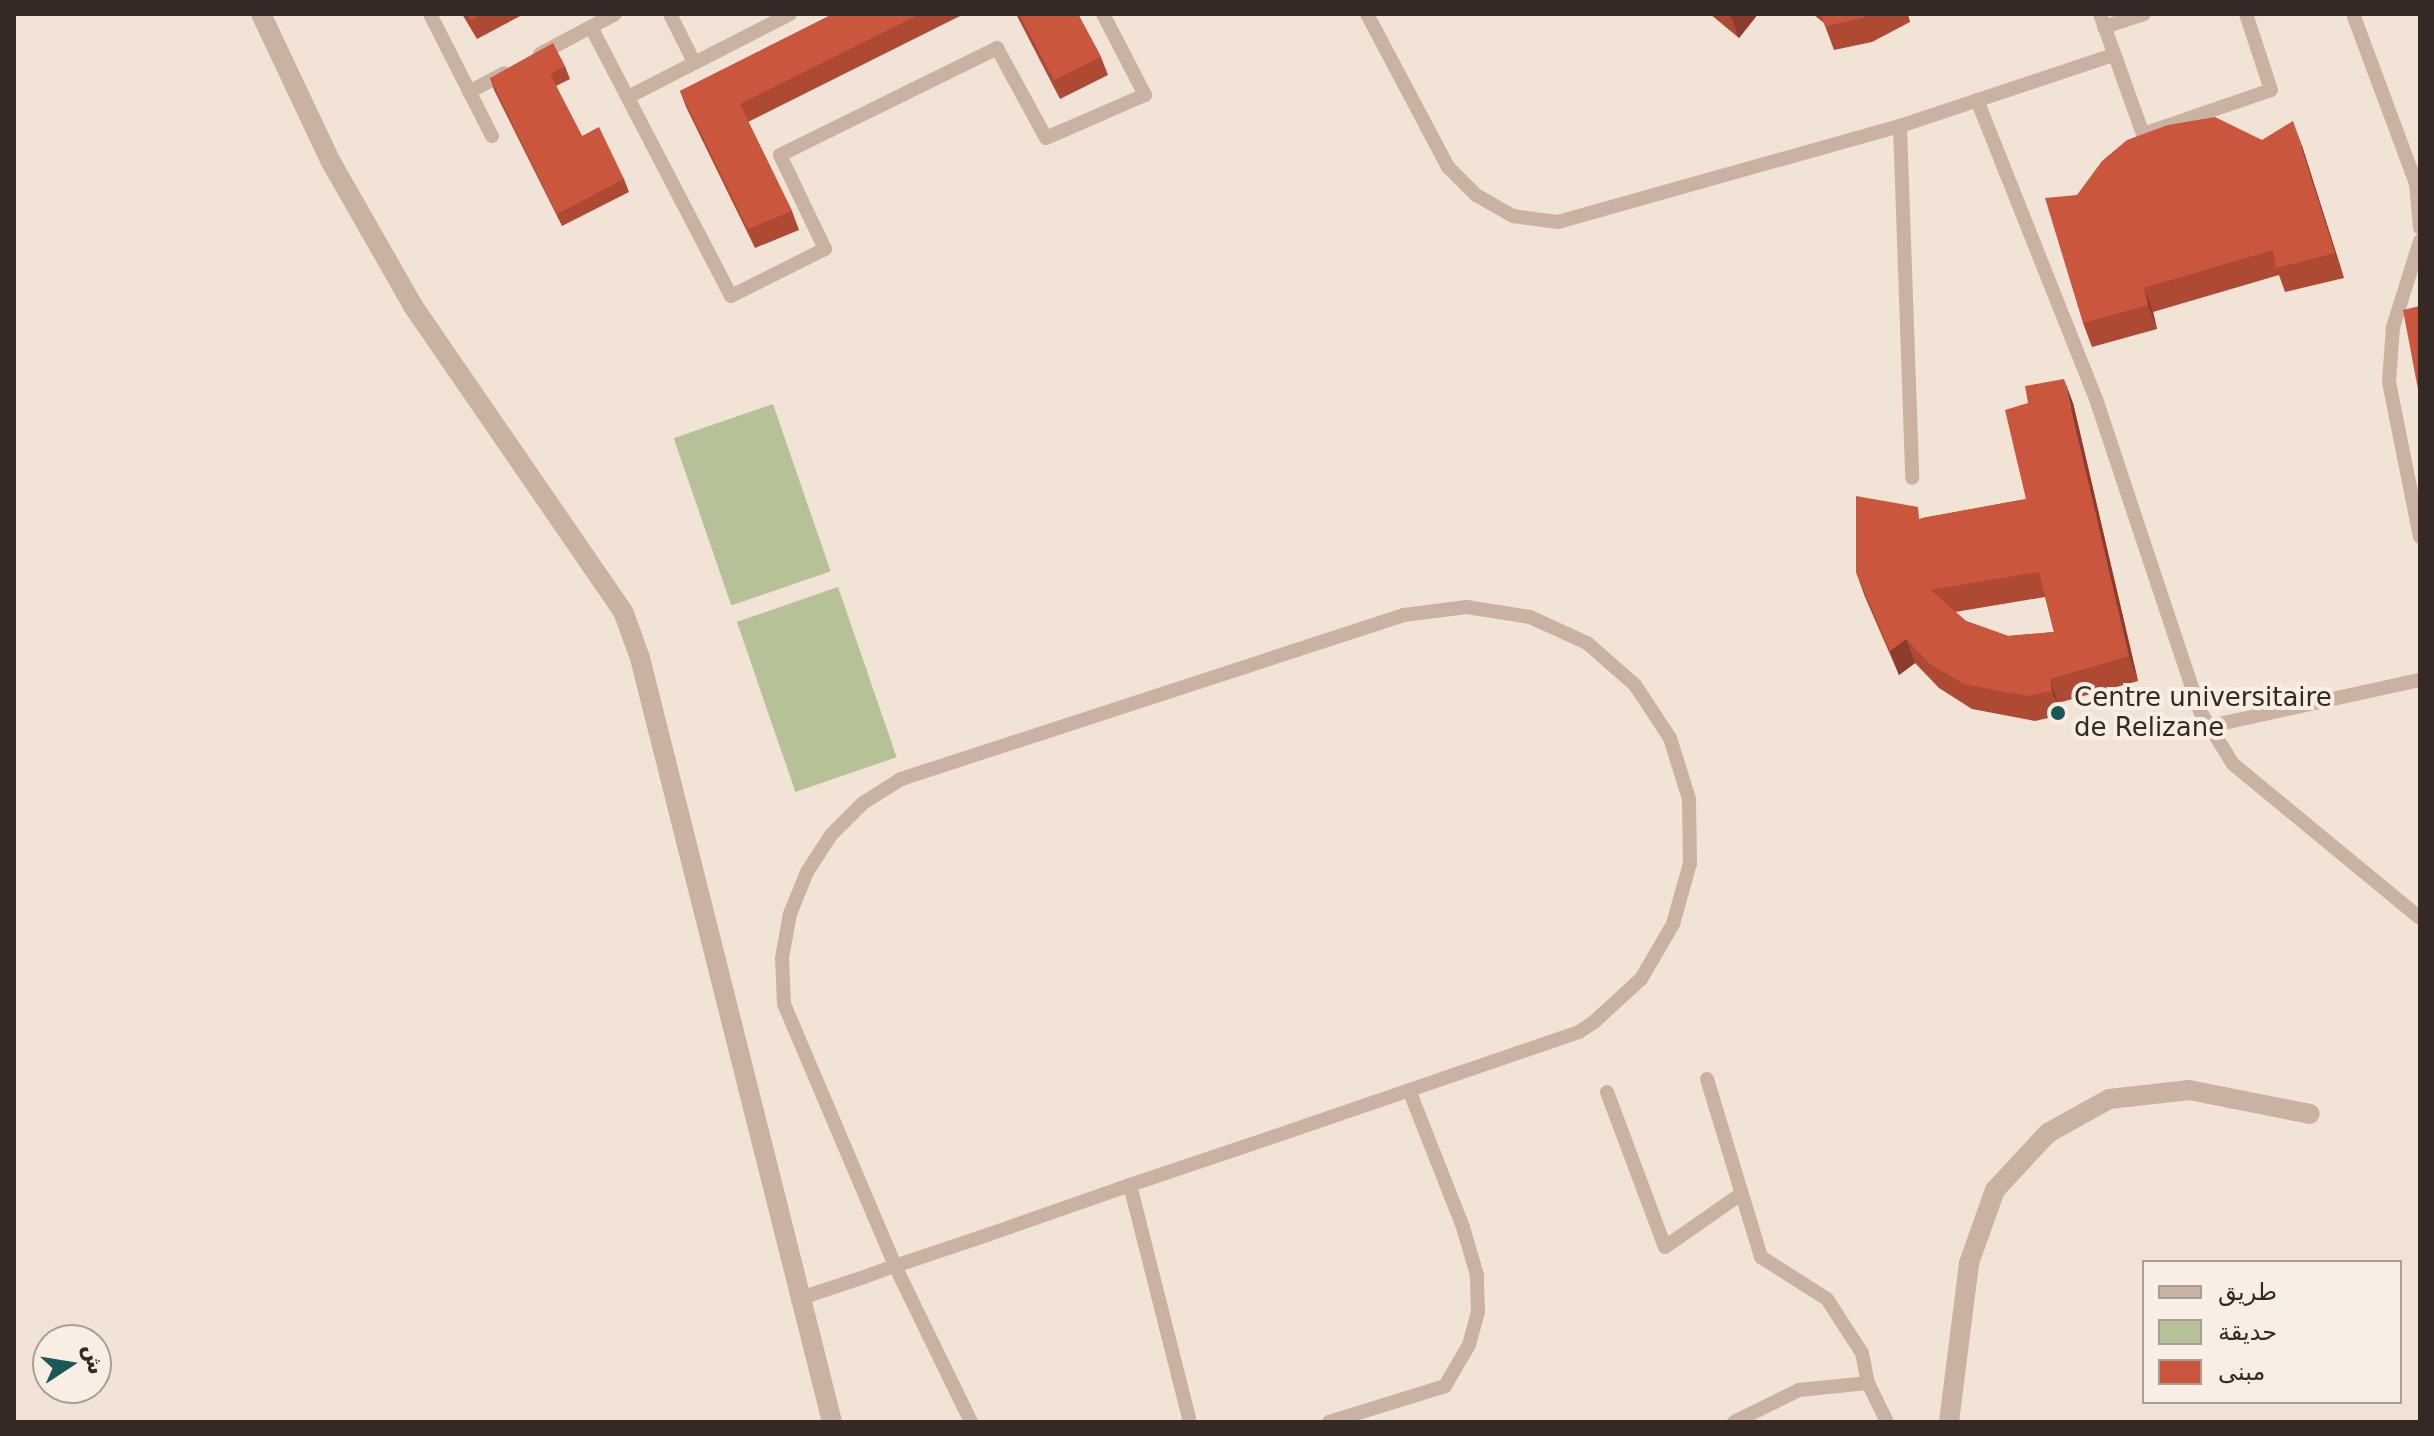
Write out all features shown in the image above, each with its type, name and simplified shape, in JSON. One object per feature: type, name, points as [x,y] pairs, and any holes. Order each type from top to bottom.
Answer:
[{"type":"street","points":[[261,14],[331,162],[413,306],[623,611],[640,658],[798,1299],[832,1422]]},
{"type":"street","points":[[1949,1422],[1969,1263],[1995,1190],[2048,1133],[2109,1099],[2189,1090],[2310,1114]]},
{"type":"lane","points":[[430,14],[492,136]]},
{"type":"lane","points":[[469,92],[615,14]]},
{"type":"lane","points":[[670,14],[694,62]]},
{"type":"lane","points":[[628,97],[790,14]]},
{"type":"lane","points":[[591,27],[731,296],[825,249],[780,155],[997,48],[1046,138],[1145,95],[1103,14]]},
{"type":"lane","points":[[1367,14],[1448,167],[1476,195],[1513,216],[1558,222],[1900,126],[2114,55]]},
{"type":"lane","points":[[2144,14],[2102,20],[2143,134],[2271,90],[2246,14]]},
{"type":"lane","points":[[2353,14],[2416,183],[2420,228]]},
{"type":"lane","points":[[1977,100],[2097,402],[2210,726],[2233,764],[2420,918]]},
{"type":"lane","points":[[1900,126],[1912,478]]},
{"type":"lane","points":[[2420,241],[2393,327],[2389,382],[2420,537]]},
{"type":"lane","points":[[798,1299],[895,1266],[1130,1185],[1579,1032],[1594,1022],[1641,979],[1673,924],[1690,863],[1689,799],[1670,738],[1635,685],[1587,643],[1530,617],[1467,607],[1404,615],[901,779],[863,803],[831,835],[807,872],[790,914],[782,958],[784,1004],[895,1266],[971,1422]]},
{"type":"lane","points":[[2210,726],[2420,680]]},
{"type":"lane","points":[[1707,1079],[1761,1257],[1827,1299],[1862,1353],[1868,1383],[1887,1422]]},
{"type":"lane","points":[[1329,1422],[1445,1386],[1469,1345],[1478,1311],[1477,1275],[1463,1227],[1409,1090]]},
{"type":"lane","points":[[1607,1092],[1665,1247],[1741,1194]]},
{"type":"lane","points":[[1130,1185],[1190,1422]]},
{"type":"lane","points":[[1734,1422],[1799,1390],[1868,1383]]},
{"type":"green space","points":[[773,404],[831,571],[731,606],[674,438]]},
{"type":"green space","points":[[838,587],[897,757],[795,792],[737,622]]},
{"type":"building","points":[[467,14],[483,14],[471,20]]},
{"type":"building","points":[[833,14],[920,14],[740,104],[792,211],[748,229],[680,91]]},
{"type":"building","points":[[1019,14],[1078,14],[1101,57],[1054,80]]},
{"type":"building","points":[[1821,14],[1870,14],[1825,26]]},
{"type":"building","points":[[553,43],[565,66],[550,74],[582,136],[599,127],[624,179],[557,214],[490,78]]},
{"type":"building","points":[[2215,117],[2262,140],[2293,121],[2335,253],[2276,268],[2273,250],[2144,288],[2148,305],[2083,323],[2045,198],[2077,195],[2102,161],[2127,140],[2168,125]]},
{"type":"building","points":[[2420,306],[2420,400],[2403,310]]},
{"type":"building","points":[[2064,379],[2129,656],[2050,679],[2052,691],[2026,696],[1964,684],[1930,664],[1906,639],[1890,651],[1856,572],[1856,496],[1918,507],[1919,519],[2026,499],[2005,410],[2028,403],[2025,386]],"holes":[[[2039,572],[2054,632],[2008,636],[1966,621],[1931,590]]]},
{"type":"place","name":"Centre universitaire de Relizane","points":[[2058,713]]}]
